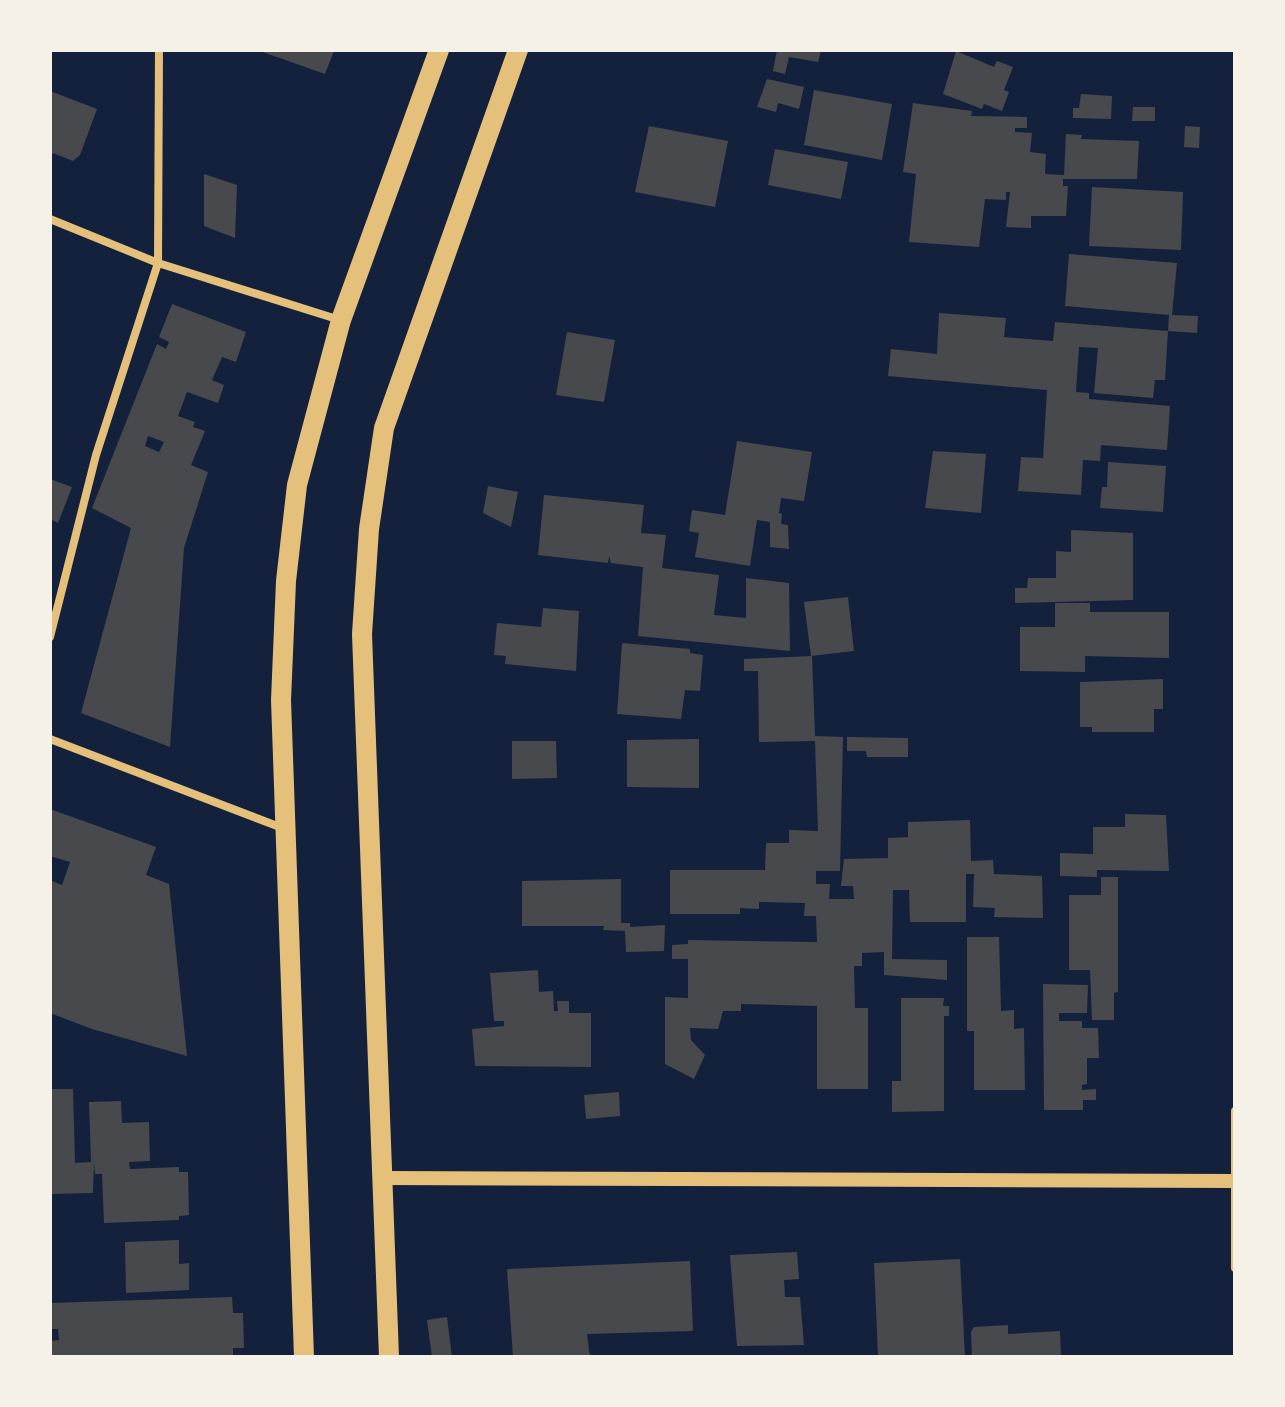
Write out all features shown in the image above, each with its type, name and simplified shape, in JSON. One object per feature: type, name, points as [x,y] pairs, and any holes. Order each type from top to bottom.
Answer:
[{"type":"main road","points":[[304,1357],[281,700],[286,581],[297,485],[341,320],[439,50]]},
{"type":"main road","points":[[389,1357],[362,634],[369,529],[384,428],[518,50]]},
{"type":"street","points":[[50,637],[96,455],[158,263],[159,50]]},
{"type":"street","points":[[50,219],[158,263],[341,320]]},
{"type":"street","points":[[50,739],[286,829]]},
{"type":"street","points":[[1235,1111],[1235,1268]]},
{"type":"street","points":[[383,1178],[1234,1181]]},
{"type":"building","points":[[257,50],[333,50],[334,51],[325,74]]},
{"type":"building","points":[[777,50],[821,50],[818,62],[789,57],[785,74],[773,71]]},
{"type":"building","points":[[956,51],[994,67],[997,61],[1013,67],[1004,90],[1009,92],[1002,111],[984,104],[982,109],[943,94]]},
{"type":"building","points":[[767,79],[804,87],[799,109],[778,103],[776,112],[757,107]]},
{"type":"building","points":[[814,90],[892,104],[882,160],[804,145]]},
{"type":"building","points":[[50,91],[97,109],[80,155],[73,161],[53,153],[50,157]]},
{"type":"building","points":[[1081,94],[1112,96],[1111,119],[1073,118],[1073,108],[1079,108]]},
{"type":"building","points":[[913,103],[972,111],[971,116],[1027,117],[1027,128],[1015,128],[1015,132],[1032,133],[1030,152],[1046,154],[1045,174],[1064,175],[1066,134],[1082,135],[1081,139],[1139,141],[1137,179],[1063,179],[1063,186],[1068,186],[1066,216],[1031,216],[1031,228],[1006,227],[1010,192],[1006,192],[1006,200],[985,199],[979,247],[909,242],[916,174],[903,172]]},
{"type":"building","points":[[1133,107],[1155,107],[1155,121],[1132,121]]},
{"type":"building","points":[[649,126],[728,141],[715,207],[635,192]]},
{"type":"building","points":[[1185,126],[1200,127],[1199,148],[1184,147]]},
{"type":"building","points":[[775,149],[848,162],[841,199],[768,185]]},
{"type":"building","points":[[204,174],[237,185],[235,238],[204,226]]},
{"type":"building","points":[[1092,187],[1183,192],[1181,250],[1089,246]]},
{"type":"building","points":[[1069,254],[1177,263],[1172,315],[1198,316],[1197,333],[1168,331],[1169,315],[1065,306]]},
{"type":"building","points":[[172,304],[246,332],[236,362],[222,357],[212,380],[224,385],[218,403],[187,392],[178,416],[195,422],[193,427],[205,431],[191,465],[208,472],[184,548],[170,747],[81,713],[131,528],[92,508],[157,344],[166,349],[169,342],[159,337]],"holes":[[[148,436],[164,442],[159,452],[145,446]]]},
{"type":"building","points":[[939,313],[1006,318],[1004,337],[1053,341],[1055,322],[1168,331],[1165,380],[1155,380],[1153,398],[1094,393],[1098,348],[1079,347],[1076,392],[1089,393],[1089,399],[1170,406],[1167,450],[1101,445],[1100,461],[1083,460],[1081,495],[1018,491],[1021,457],[1043,458],[1047,390],[888,376],[891,349],[937,354]]},
{"type":"building","points":[[567,332],[615,340],[604,402],[556,395]]},
{"type":"building","points":[[737,441],[812,452],[804,501],[781,498],[779,513],[782,514],[781,524],[788,525],[789,549],[770,547],[770,522],[757,520],[750,566],[695,557],[699,533],[689,531],[692,510],[725,515]]},
{"type":"building","points":[[933,451],[986,454],[981,513],[925,508]]},
{"type":"building","points":[[1108,462],[1166,466],[1163,512],[1100,508],[1102,487],[1107,487]]},
{"type":"building","points":[[50,479],[72,487],[58,523],[50,519]]},
{"type":"building","points":[[488,486],[518,492],[511,527],[483,513]]},
{"type":"building","points":[[544,495],[644,505],[641,533],[666,535],[662,568],[719,575],[714,615],[746,618],[746,578],[789,583],[790,651],[638,636],[643,567],[611,563],[609,556],[608,563],[538,555]]},
{"type":"building","points":[[1071,530],[1133,533],[1133,600],[1015,603],[1015,588],[1027,588],[1028,578],[1056,578],[1056,551],[1071,552]]},
{"type":"building","points":[[848,597],[854,651],[811,656],[804,602]]},
{"type":"building","points":[[1055,603],[1090,603],[1090,612],[1169,612],[1169,658],[1085,656],[1085,672],[1020,671],[1020,627],[1055,627]]},
{"type":"building","points":[[543,608],[579,611],[576,671],[505,664],[506,656],[494,655],[497,623],[541,627]]},
{"type":"building","points":[[622,643],[690,649],[690,653],[703,655],[700,691],[685,690],[681,719],[617,714]]},
{"type":"building","points":[[812,656],[815,736],[843,737],[840,871],[816,871],[816,884],[830,884],[829,899],[854,899],[853,886],[841,886],[844,859],[888,858],[888,838],[908,837],[908,822],[970,820],[971,861],[993,860],[994,874],[1042,876],[1043,918],[994,917],[995,908],[973,907],[974,874],[966,874],[966,922],[910,922],[909,890],[893,890],[892,959],[947,960],[947,980],[884,975],[884,952],[862,953],[862,966],[854,966],[855,1008],[868,1008],[868,1089],[817,1089],[817,1006],[741,1004],[741,1011],[723,1011],[718,1029],[690,1028],[691,1040],[705,1055],[694,1079],[665,1064],[665,997],[688,998],[688,959],[672,959],[672,945],[688,944],[688,940],[817,942],[816,916],[804,916],[805,903],[759,902],[759,909],[740,908],[740,914],[670,914],[670,870],[765,870],[766,843],[789,843],[789,830],[818,831],[815,741],[759,742],[758,671],[744,671],[744,659]]},
{"type":"building","points":[[1163,679],[1163,709],[1154,709],[1154,732],[1092,732],[1092,727],[1080,727],[1080,682]]},
{"type":"building","points":[[847,737],[908,738],[908,757],[867,757],[866,751],[847,751]]},
{"type":"building","points":[[699,739],[699,788],[627,787],[627,740]]},
{"type":"building","points":[[512,741],[556,741],[557,778],[512,779]]},
{"type":"building","points":[[50,809],[156,847],[146,875],[169,884],[187,1056],[92,1029],[50,1013],[50,880],[62,885],[70,862],[50,856]]},
{"type":"building","points":[[1125,814],[1166,815],[1169,871],[1097,870],[1097,877],[1060,876],[1060,853],[1093,854],[1093,827],[1125,827]]},
{"type":"building","points":[[1101,877],[1118,877],[1118,992],[1114,993],[1114,1020],[1092,1020],[1090,970],[1069,970],[1069,895],[1101,895]]},
{"type":"building","points":[[621,879],[621,923],[630,923],[630,927],[665,925],[664,951],[626,952],[625,931],[603,930],[604,926],[522,926],[522,881]]},
{"type":"building","points":[[967,937],[999,937],[1001,1011],[1014,1010],[1014,1029],[1024,1028],[1025,1090],[974,1090],[974,1031],[967,1031]]},
{"type":"building","points":[[538,970],[539,992],[553,991],[554,1011],[558,1011],[557,1001],[569,1001],[569,1013],[591,1013],[591,1067],[475,1066],[472,1029],[504,1026],[504,1021],[494,1021],[490,973]]},
{"type":"building","points":[[1043,984],[1088,985],[1087,1013],[1059,1013],[1059,1021],[1082,1021],[1082,1028],[1098,1028],[1099,1058],[1087,1058],[1087,1084],[1082,1085],[1082,1090],[1096,1089],[1096,1100],[1083,1100],[1083,1110],[1044,1110]]},
{"type":"building","points":[[901,998],[944,998],[943,1006],[949,1006],[949,1016],[944,1016],[944,1111],[892,1112],[892,1081],[901,1081]]},
{"type":"building","points":[[50,1089],[73,1089],[75,1163],[91,1162],[89,1102],[121,1101],[122,1123],[149,1122],[150,1161],[129,1162],[130,1169],[179,1167],[179,1172],[188,1172],[189,1215],[179,1216],[179,1220],[104,1223],[102,1174],[95,1174],[94,1162],[93,1193],[50,1194]]},
{"type":"building","points":[[619,1092],[620,1116],[586,1119],[584,1095]]},
{"type":"building","points":[[179,1240],[179,1264],[189,1263],[189,1290],[126,1293],[125,1242]]},
{"type":"building","points":[[797,1252],[799,1279],[784,1280],[785,1297],[800,1297],[804,1345],[737,1346],[730,1255]]},
{"type":"building","points":[[960,1259],[965,1357],[878,1357],[874,1263]]},
{"type":"building","points":[[690,1261],[693,1331],[587,1334],[590,1357],[513,1357],[507,1269]]},
{"type":"building","points":[[232,1297],[233,1313],[243,1313],[244,1348],[233,1348],[233,1357],[50,1357],[50,1341],[59,1340],[58,1329],[50,1329],[50,1303]]},
{"type":"building","points":[[447,1317],[452,1357],[432,1357],[427,1320]]},
{"type":"building","points":[[1008,1325],[1008,1334],[1060,1331],[1061,1357],[972,1357],[971,1332],[974,1327]]}]
